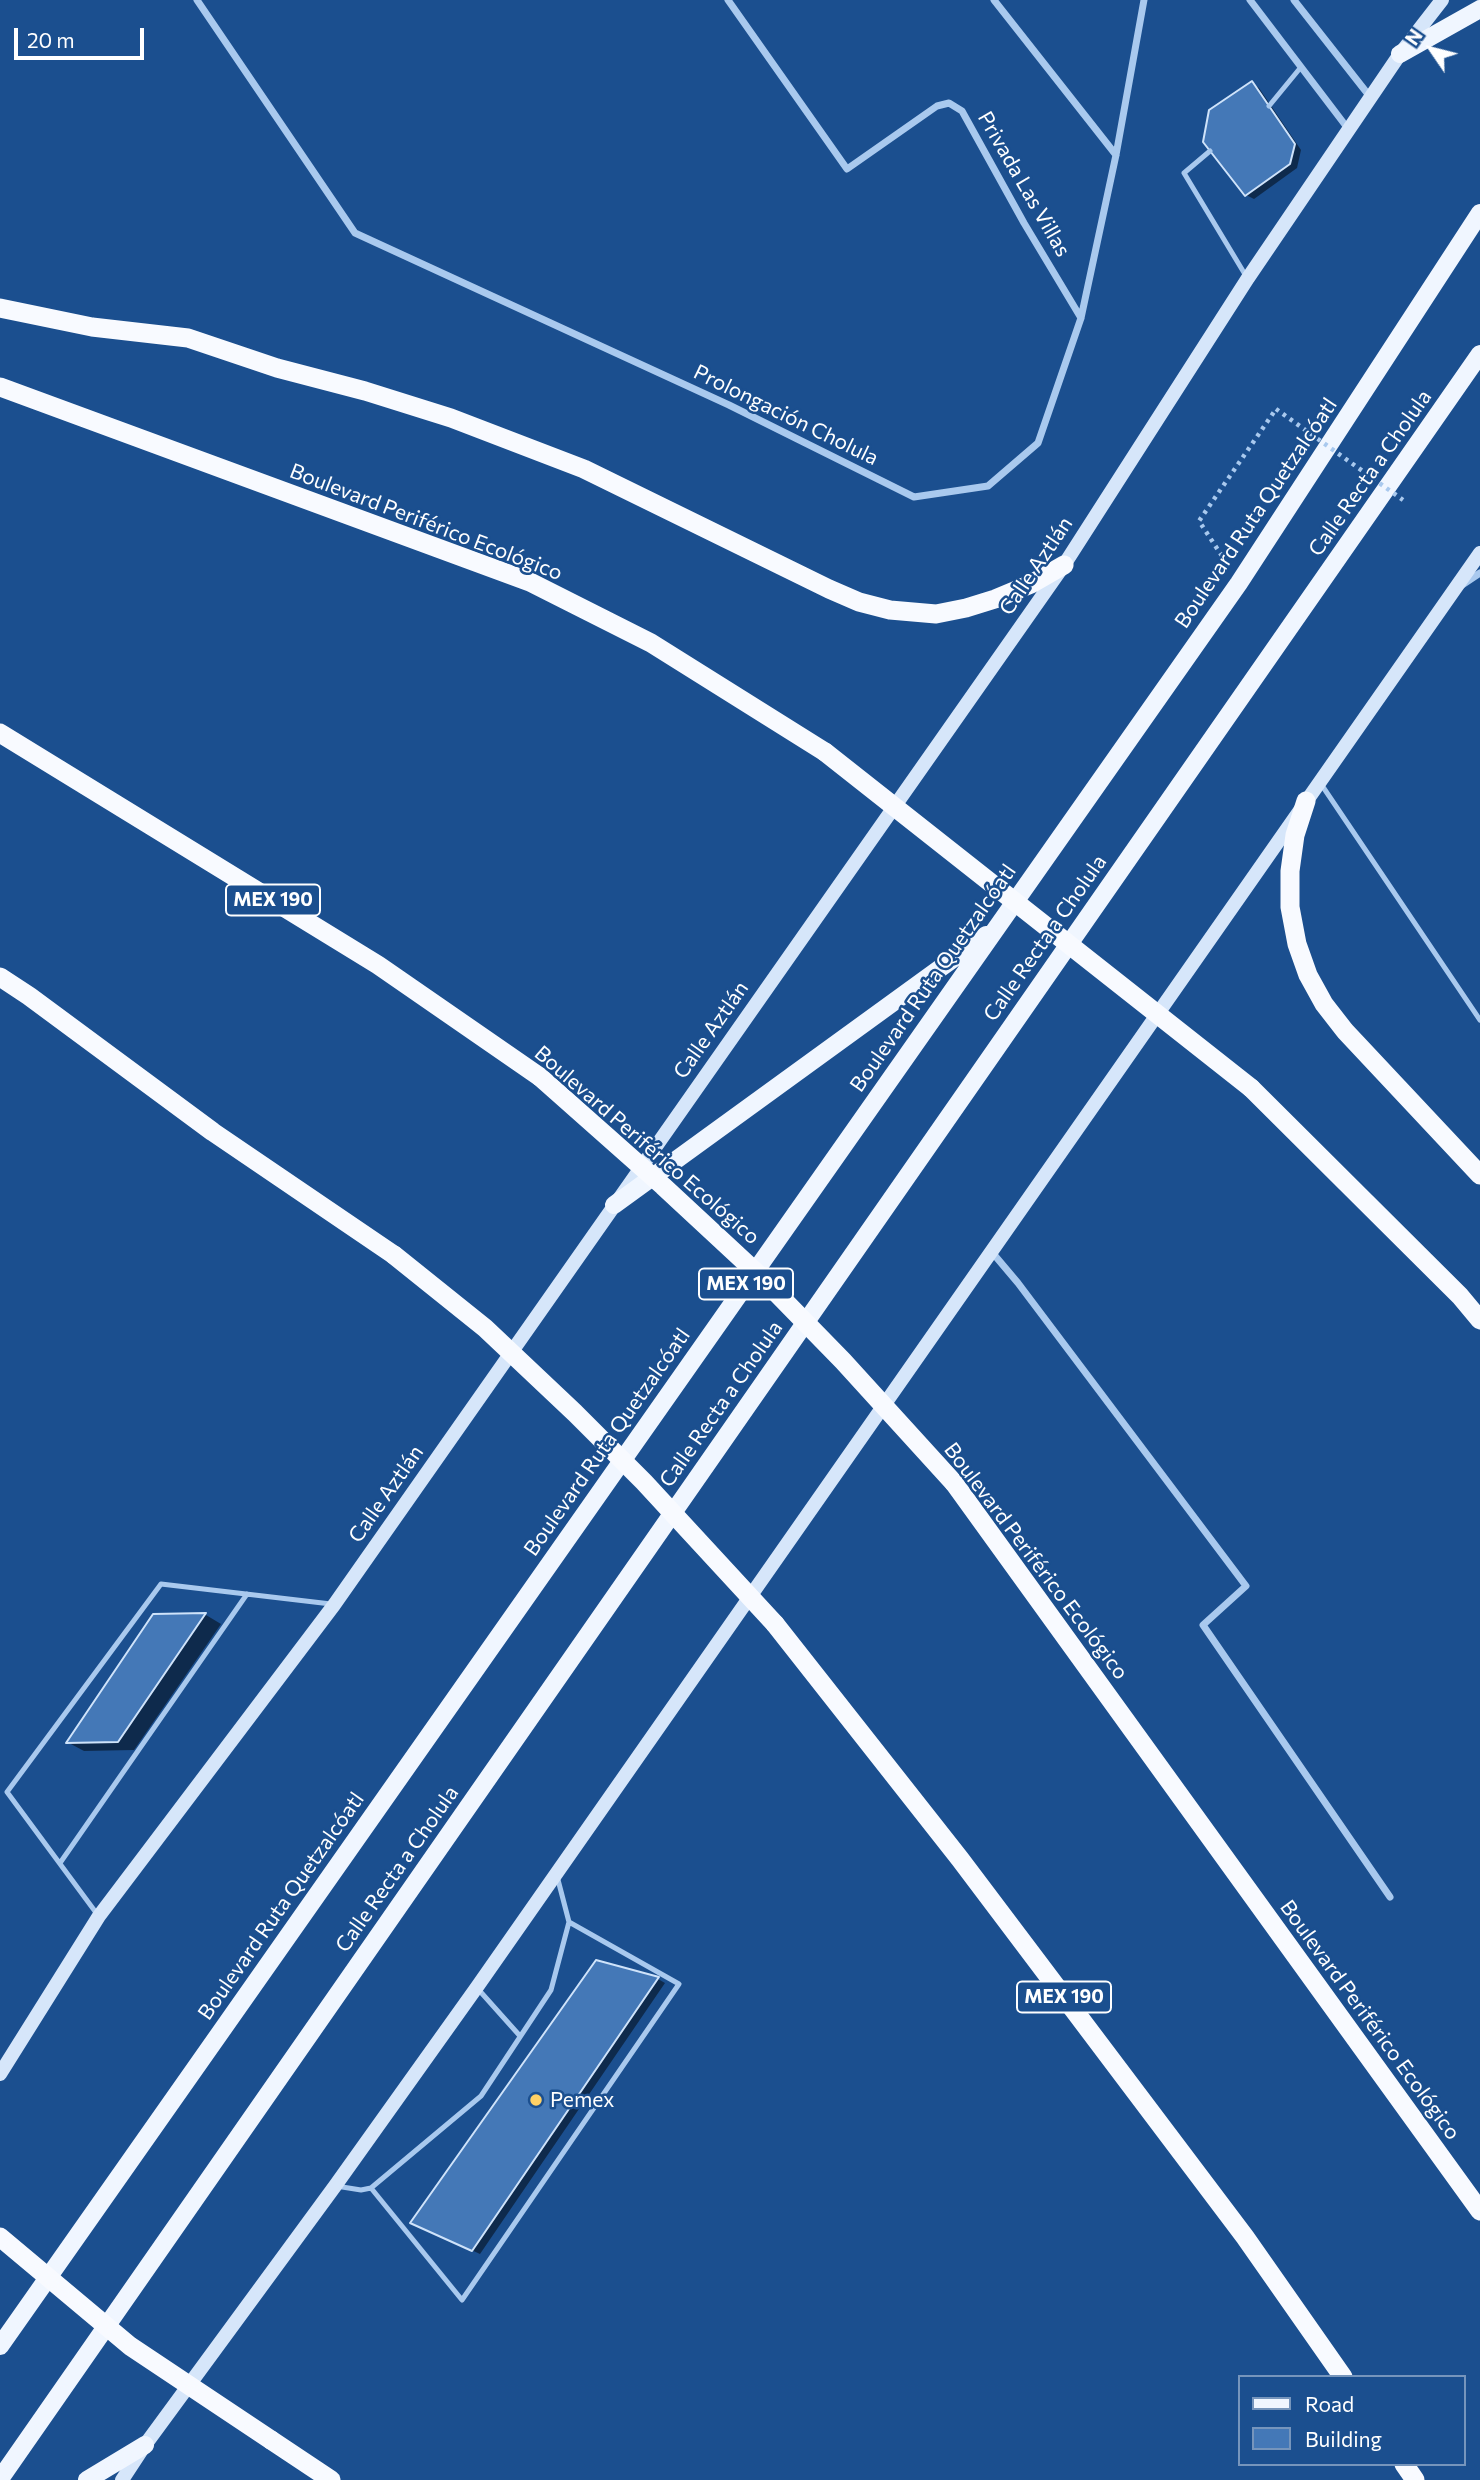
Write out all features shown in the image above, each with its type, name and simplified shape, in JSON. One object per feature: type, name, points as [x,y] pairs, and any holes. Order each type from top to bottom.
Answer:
[{"type":"highway","points":[[0,308],[92,327],[188,338],[278,368],[451,418],[584,469],[829,589],[859,602],[890,610],[936,614],[966,608],[1007,594],[1064,565]]},
{"type":"highway","name":"Boulevard Periférico Ecológico","points":[[0,387],[530,582],[651,642],[825,752],[1251,1088],[1480,1320]]},
{"type":"highway","name":"Boulevard Periférico Ecológico","points":[[0,733],[378,965],[540,1077],[760,1276],[843,1361],[954,1483],[1480,2211]]},
{"type":"highway","points":[[1306,801],[1295,835],[1290,871],[1290,907],[1297,944],[1308,975],[1324,1004],[1345,1031],[1480,1175]]},
{"type":"highway","name":"MEX 190","points":[[0,977],[30,996],[213,1132],[394,1255],[485,1328],[644,1482],[775,1624],[1011,1926],[1245,2236],[1342,2375]]},
{"type":"highway","points":[[0,2237],[130,2346],[331,2480]]},
{"type":"main road","name":"Calle Aztlán","points":[[0,2074],[99,1916],[334,1605],[1064,565],[1248,278],[1400,54],[1442,0]]},
{"type":"main road","points":[[1400,54],[1480,9]]},
{"type":"main road","name":"Boulevard Ruta Quetzalcóatl","points":[[0,2346],[1239,583],[1480,213]]},
{"type":"main road","name":"Calle Recta a Cholula","points":[[0,2479],[1480,355]]},
{"type":"main road","points":[[122,2480],[477,1987],[1450,594],[1478,568]]},
{"type":"main road","points":[[614,1205],[997,927]]},
{"type":"main road","points":[[87,2480],[145,2445]]},
{"type":"street","name":"Prolongación Cholula","points":[[197,0],[355,233],[729,405],[914,497],[988,486],[1038,443],[1081,318],[1116,155],[1144,0]]},
{"type":"street","name":"Privada Las Villas","points":[[728,0],[847,169],[937,106],[949,103],[962,111],[1081,318]]},
{"type":"street","points":[[994,0],[1116,155]]},
{"type":"street","points":[[1251,0],[1349,130]]},
{"type":"street","points":[[1294,0],[1371,98]]},
{"type":"street","points":[[991,1251],[1247,1586],[1203,1625],[1390,1896]]},
{"type":"lane","points":[[1269,106],[1301,67]]},
{"type":"lane","points":[[1210,151],[1184,173],[1248,278]]},
{"type":"lane","points":[[1320,781],[1480,1020]]},
{"type":"lane","points":[[99,1916],[7,1792],[161,1584],[334,1605]]},
{"type":"lane","points":[[60,1863],[247,1594]]},
{"type":"lane","points":[[335,2186],[361,2190],[371,2188],[481,2096],[551,1990],[569,1923],[556,1872]]},
{"type":"lane","points":[[371,2188],[462,2300],[679,1984],[569,1923]]},
{"type":"lane","points":[[477,1987],[520,2036]]},
{"type":"path","points":[[1199,522],[1276,408],[1403,500]]},
{"type":"building","points":[[1252,81],[1295,144],[1290,164],[1245,196],[1203,142],[1209,110]]},
{"type":"building","points":[[206,1613],[118,1742],[66,1743],[153,1614]]},
{"type":"building","name":"Pemex","points":[[596,1960],[659,1977],[472,2251],[410,2223]]},
{"type":"place","name":"Pemex","points":[[536,2100]]}]
